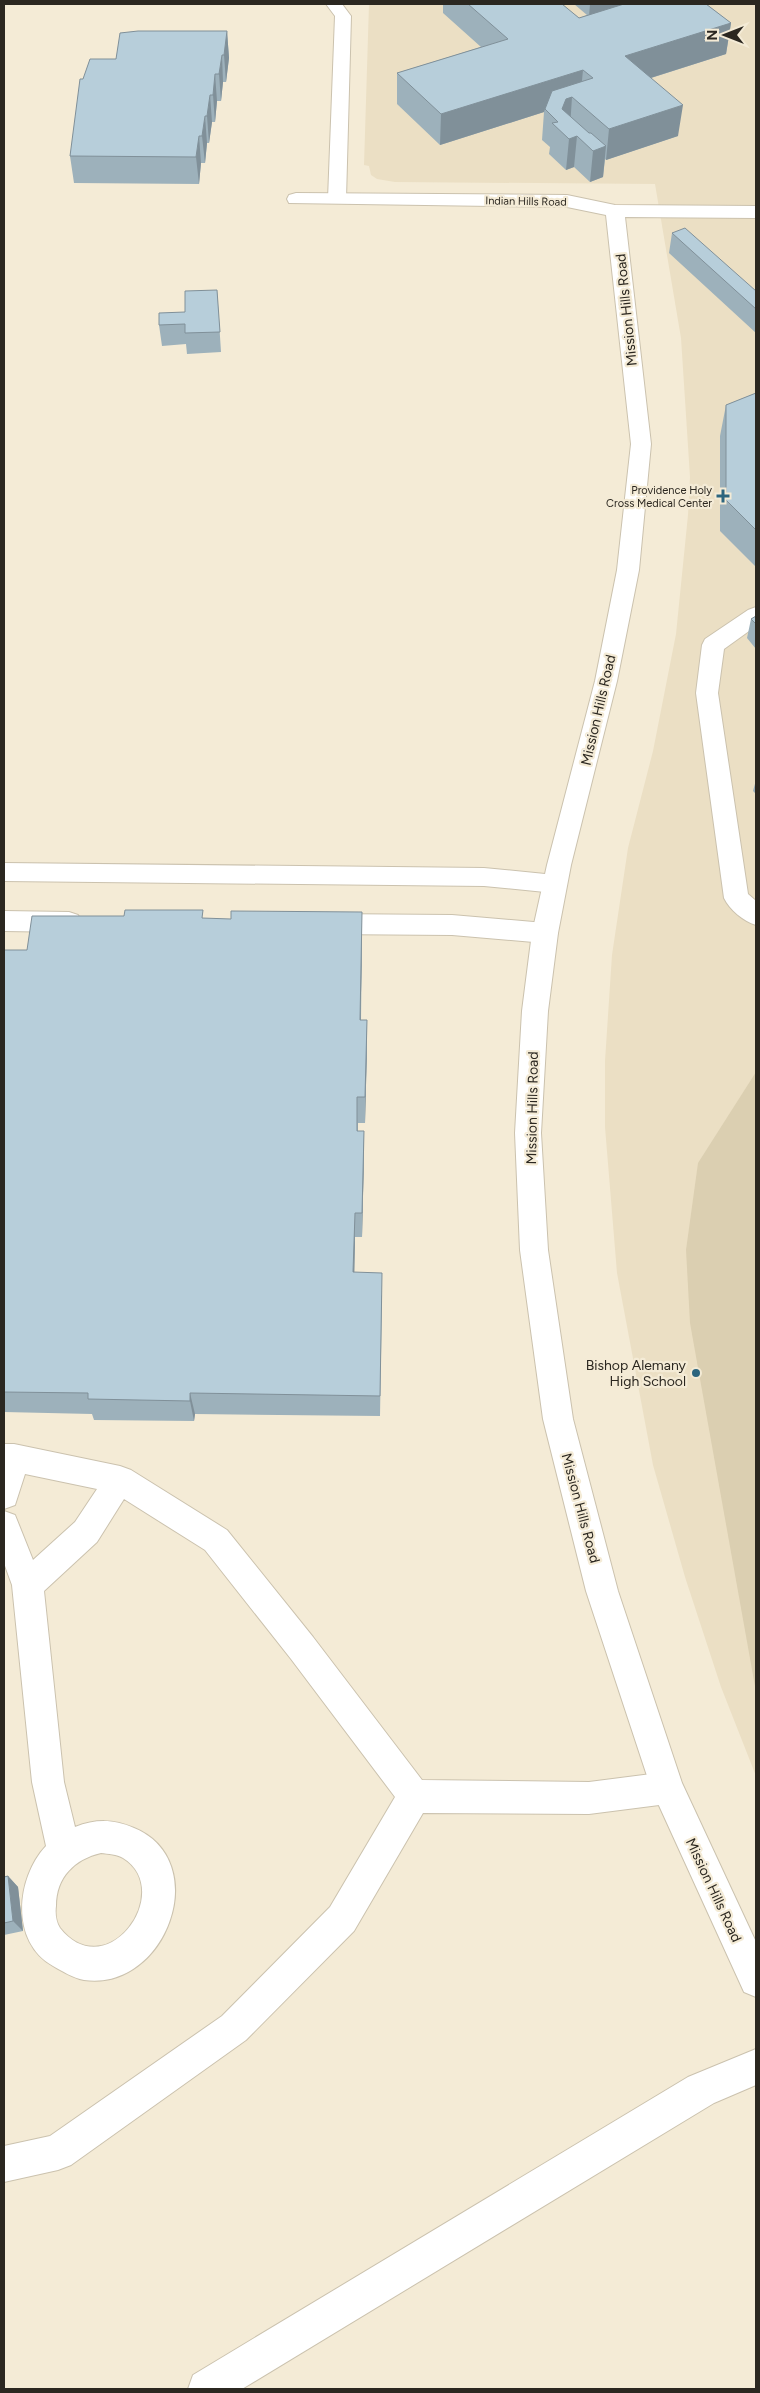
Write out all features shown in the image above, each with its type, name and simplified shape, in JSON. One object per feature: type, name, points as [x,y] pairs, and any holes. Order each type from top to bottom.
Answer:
[{"type":"street","points":[[334,4],[343,16],[338,122],[337,199]]},
{"type":"street","name":"Indian Hills Road","points":[[296,199],[567,201],[615,211],[756,212]]},
{"type":"street","name":"Mission Hills Road","points":[[615,211],[641,444],[628,570],[610,662],[555,884],[545,933],[535,1011],[528,1133],[534,1250],[558,1419],[602,1591],[667,1788],[756,1980]]},
{"type":"street","points":[[756,615],[714,645],[707,693],[736,898],[756,915]]},
{"type":"street","points":[[4,872],[484,877],[555,884]]},
{"type":"street","points":[[4,921],[93,922]]},
{"type":"street","points":[[303,924],[452,925],[545,933]]},
{"type":"street","points":[[4,1495],[9,1458],[120,1480],[216,1540],[308,1656],[414,1796]]},
{"type":"street","points":[[28,1584],[86,1532],[120,1480]]},
{"type":"street","points":[[4,1525],[28,1584],[48,1782],[64,1851]]},
{"type":"street","points":[[414,1796],[589,1798],[667,1788]]},
{"type":"street","points":[[4,2164],[58,2152],[234,2028],[342,1919],[414,1796]]},
{"type":"street","points":[[207,2389],[701,2090],[756,2067]]},
{"type":"shaded area","name":"Providence Holy Cross Medical Center","points":[[369,4],[756,4],[756,1776],[721,1687],[685,1577],[653,1465],[617,1273],[605,1127],[605,1061],[612,955],[628,848],[653,751],[676,634],[688,515],[690,477],[681,338],[655,184],[395,182],[377,179],[371,175],[369,166],[364,165]]},
{"type":"shaded area","points":[[756,1072],[756,1692],[690,1323],[686,1250],[698,1163]]},
{"type":"building","points":[[468,4],[562,4],[579,18],[624,4],[706,4],[731,23],[625,56],[683,105],[609,129],[572,97],[566,99],[562,109],[606,146],[593,151],[577,136],[569,139],[552,123],[558,122],[545,109],[552,91],[593,78],[583,70],[441,114],[397,73],[508,39]]},
{"type":"building","points":[[138,31],[227,31],[224,55],[222,55],[219,74],[215,74],[213,95],[210,95],[202,136],[199,136],[196,157],[70,156],[80,79],[83,79],[90,59],[116,59],[120,33]]},
{"type":"building","points":[[685,228],[756,291],[756,309],[672,233]]},
{"type":"building","points":[[217,290],[220,332],[185,333],[185,324],[159,325],[159,313],[185,312],[185,291]]},
{"type":"building","points":[[756,393],[756,530],[726,500],[726,405]]},
{"type":"building","points":[[756,616],[756,624],[751,619]]},
{"type":"building","points":[[125,910],[203,910],[202,918],[231,919],[231,911],[362,912],[360,1020],[367,1020],[365,1097],[357,1097],[357,1131],[364,1131],[362,1213],[355,1213],[353,1272],[382,1273],[380,1396],[190,1393],[190,1401],[88,1399],[88,1393],[4,1392],[4,950],[27,950],[32,916],[124,916]]},
{"type":"building","points":[[8,1876],[13,1921],[4,1923],[4,1877]]},
{"type":"place","name":"Providence Holy Cross Medical Center","points":[[723,496]]},
{"type":"place","name":"Bishop Alemany High School","points":[[696,1373]]}]
